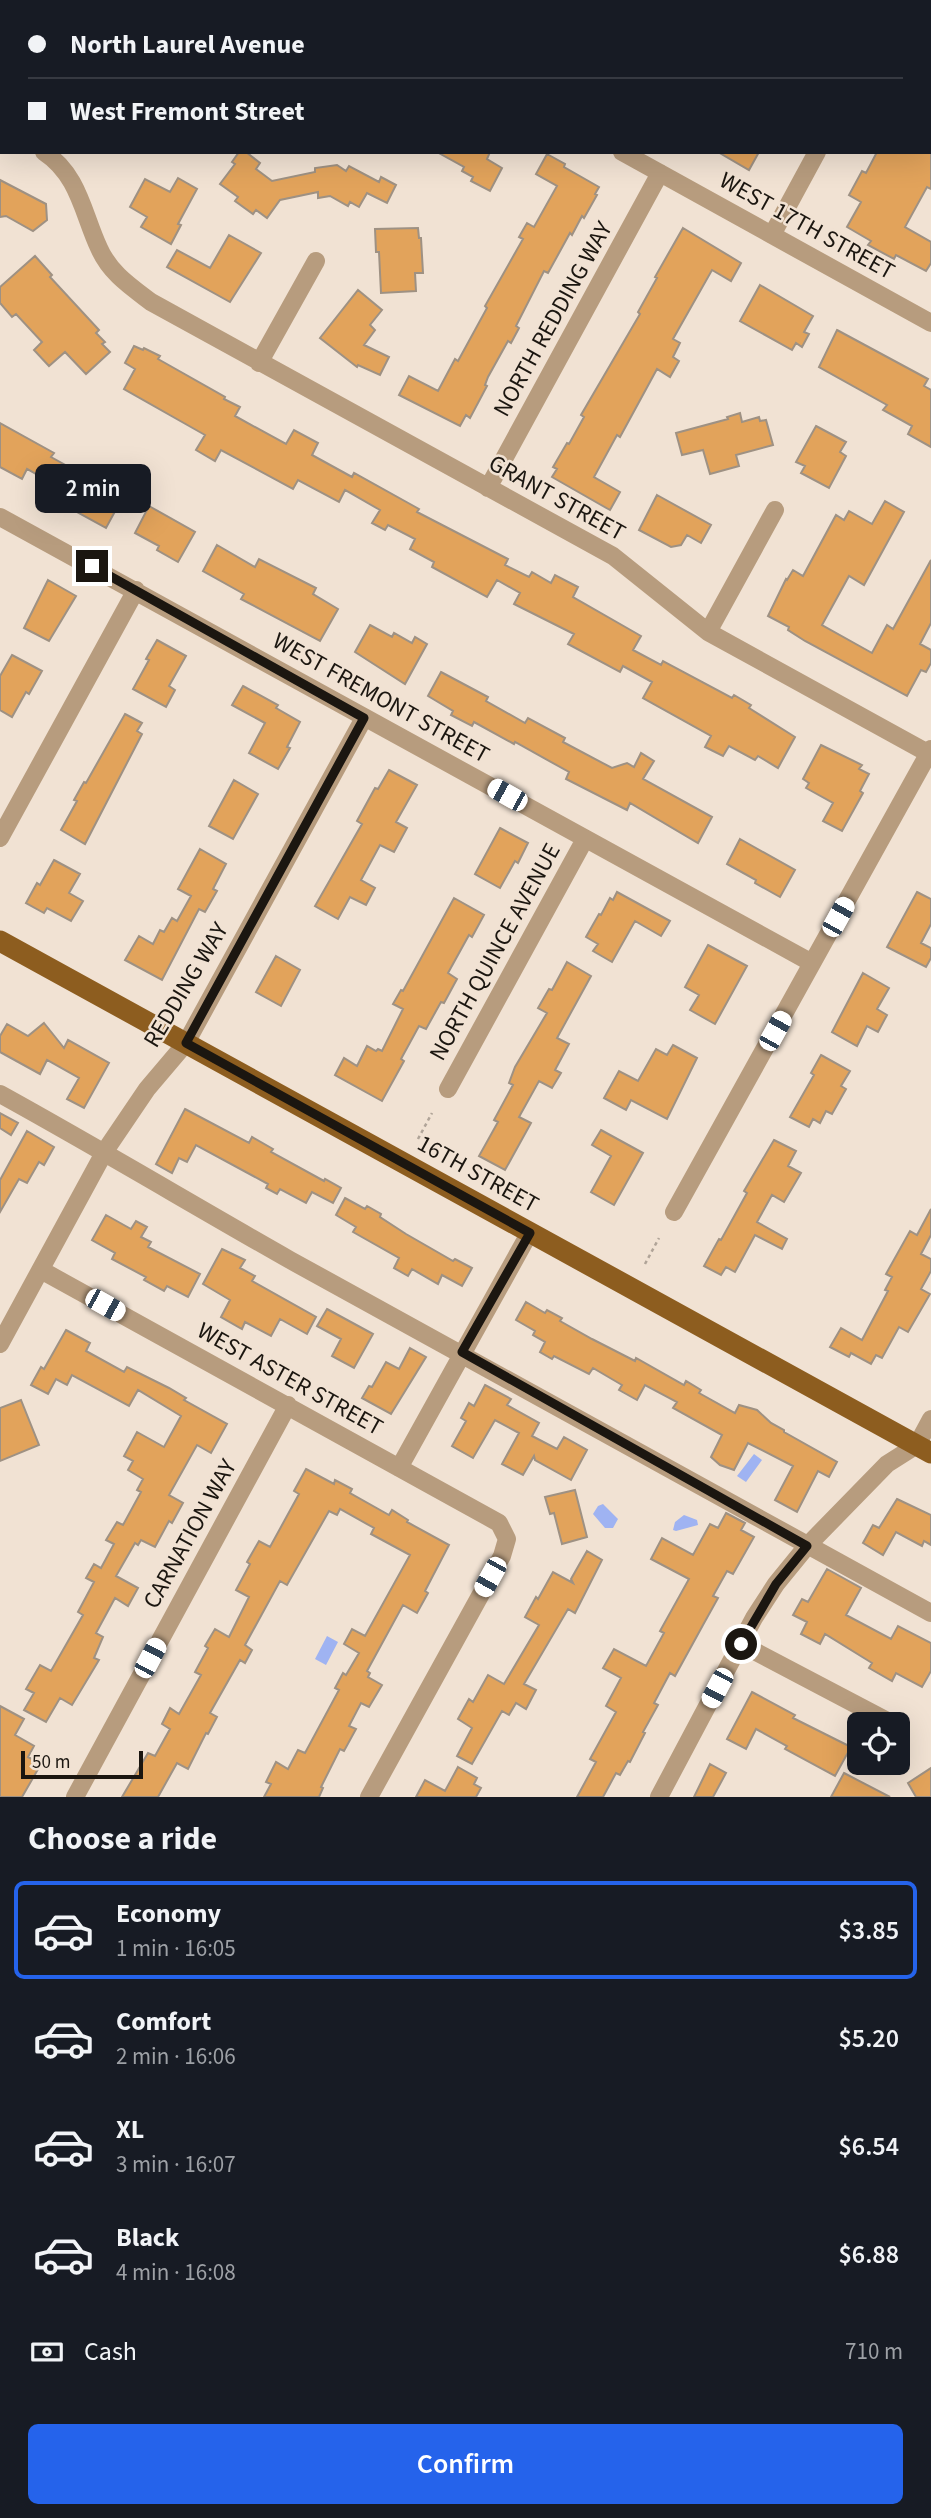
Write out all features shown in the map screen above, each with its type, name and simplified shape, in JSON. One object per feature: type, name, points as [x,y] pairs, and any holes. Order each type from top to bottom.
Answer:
[{"type":"main road","name":"16TH STREET","points":[[0,941],[924,1449]]},
{"type":"street","name":"GRANT STREET","points":[[47,154],[56,160],[75,185],[99,249],[117,276],[150,302],[613,556],[708,632],[930,751]]},
{"type":"street","name":"WEST 17TH STREET","points":[[626,154],[931,323]]},
{"type":"street","points":[[772,235],[816,154]]},
{"type":"street","name":"NORTH REDDING WAY","points":[[488,488],[660,173]]},
{"type":"street","points":[[260,363],[316,261]]},
{"type":"street","points":[[708,632],[775,510]]},
{"type":"street","name":"WEST FREMONT STREET","points":[[0,517],[813,963]]},
{"type":"street","points":[[0,838],[136,590]]},
{"type":"street","name":"REDDING WAY","points":[[0,1344],[105,1152],[130,1113],[186,1043],[364,718]]},
{"type":"street","points":[[674,1212],[930,751]]},
{"type":"street","name":"NORTH QUINCE AVENUE","points":[[448,1089],[585,839]]},
{"type":"street","points":[[0,1094],[105,1152],[200,1210],[462,1352],[931,1613]]},
{"type":"street","points":[[400,1468],[530,1233]]},
{"type":"street","name":"WEST ASTER STREET","points":[[41,1270],[499,1522],[508,1539],[502,1556],[369,1797]]},
{"type":"street","name":"CARNATION WAY","points":[[75,1797],[288,1405]]},
{"type":"street","points":[[659,1797],[776,1584],[807,1546],[887,1464],[924,1449],[931,1419]]},
{"type":"street","points":[[741,1644],[871,1712]]},
{"type":"path","points":[[418,1139],[432,1113]]},
{"type":"path","points":[[645,1264],[659,1238]]},
{"type":"water","points":[[754,1454],[762,1460],[746,1482],[737,1476]]},
{"type":"water","points":[[603,1504],[618,1519],[613,1528],[605,1528],[593,1514],[598,1506]]},
{"type":"water","points":[[684,1515],[697,1520],[698,1525],[673,1530],[675,1522]]},
{"type":"water","points":[[327,1636],[338,1642],[326,1665],[315,1659]]},
{"type":"building","points":[[238,154],[249,154],[260,163],[256,169],[272,181],[315,172],[315,168],[337,165],[346,171],[349,166],[379,182],[381,177],[396,185],[387,203],[367,193],[359,207],[350,202],[348,206],[330,196],[318,198],[318,192],[280,200],[267,218],[256,210],[253,214],[235,201],[238,197],[220,184],[235,164],[232,162]]},
{"type":"building","points":[[441,154],[489,154],[487,159],[502,168],[490,191],[471,181],[473,177],[462,171],[464,167]]},
{"type":"building","points":[[547,154],[599,187],[595,194],[597,195],[572,235],[570,233],[548,273],[544,271],[516,326],[519,328],[511,343],[508,341],[488,377],[487,386],[470,418],[466,415],[460,426],[399,395],[409,376],[438,391],[455,359],[458,361],[523,239],[519,237],[527,223],[534,227],[557,186],[536,174]]},
{"type":"building","points":[[721,154],[758,154],[749,170]]},
{"type":"building","points":[[876,154],[931,154],[931,189],[927,187],[905,227],[931,242],[931,263],[926,271],[896,255],[894,259],[868,245],[871,241],[847,227],[861,202],[849,195],[862,171],[866,173]]},
{"type":"building","points":[[178,178],[197,189],[178,224],[181,225],[171,244],[141,227],[147,217],[130,207],[145,179],[170,192]]},
{"type":"building","points":[[0,180],[46,204],[47,220],[33,231],[6,216],[0,217]]},
{"type":"building","points":[[418,228],[423,273],[415,273],[416,291],[381,293],[375,229]]},
{"type":"building","points":[[683,228],[741,263],[731,281],[712,270],[673,339],[680,343],[673,357],[679,361],[670,377],[657,369],[620,437],[617,435],[594,477],[620,492],[610,510],[552,477],[557,469],[553,467],[584,417],[581,415],[640,314],[638,312],[657,278],[655,277]]},
{"type":"building","points":[[229,235],[261,253],[230,302],[167,267],[177,250],[210,268]]},
{"type":"building","points":[[35,256],[52,275],[50,277],[99,330],[96,333],[110,352],[86,374],[65,352],[49,366],[34,350],[42,342],[16,314],[12,317],[0,303],[0,287]]},
{"type":"building","points":[[760,285],[813,316],[804,332],[809,334],[802,347],[796,343],[792,350],[740,321]]},
{"type":"building","points":[[358,290],[382,310],[370,325],[375,330],[364,345],[389,357],[380,375],[358,365],[357,367],[320,338]]},
{"type":"building","points":[[837,330],[928,379],[924,386],[931,390],[931,447],[908,434],[912,426],[883,410],[887,405],[819,367]]},
{"type":"building","points":[[134,346],[160,356],[158,359],[225,397],[224,399],[240,407],[235,416],[286,444],[294,430],[318,443],[312,455],[352,477],[354,473],[419,509],[417,512],[508,559],[505,565],[529,577],[532,572],[551,583],[555,575],[578,587],[573,597],[641,636],[633,650],[661,665],[663,661],[732,698],[734,695],[751,705],[749,708],[795,737],[778,768],[758,756],[755,760],[729,746],[723,756],[705,747],[711,736],[643,698],[652,682],[623,666],[620,672],[568,644],[574,634],[514,604],[520,593],[497,580],[487,597],[432,567],[434,562],[410,549],[415,539],[388,525],[385,530],[372,523],[380,510],[345,490],[339,502],[298,480],[293,489],[221,450],[215,461],[196,450],[205,435],[124,389],[135,369],[125,363]]},
{"type":"building","points":[[740,413],[742,422],[759,417],[760,421],[766,420],[773,445],[736,455],[739,466],[710,474],[703,450],[682,455],[676,433],[728,419],[727,417]]},
{"type":"building","points":[[0,423],[54,453],[51,457],[85,476],[81,483],[119,504],[106,528],[66,506],[68,502],[53,494],[57,486],[27,469],[22,479],[0,467]]},
{"type":"building","points":[[816,426],[846,442],[840,452],[846,456],[829,488],[801,473],[805,466],[796,462]]},
{"type":"building","points":[[657,495],[711,525],[701,543],[687,535],[681,545],[671,547],[639,530]]},
{"type":"building","points":[[885,501],[904,512],[864,585],[849,576],[822,625],[872,653],[887,625],[893,629],[931,560],[931,623],[920,644],[931,650],[931,663],[926,672],[921,670],[907,696],[805,641],[788,630],[789,627],[768,616],[793,570],[803,576],[836,515],[844,520],[849,511],[872,524]]},
{"type":"building","points":[[149,506],[195,532],[178,562],[157,550],[159,546],[135,533]]},
{"type":"building","points":[[217,545],[255,567],[259,559],[316,588],[313,594],[338,609],[320,641],[241,599],[244,594],[203,571]]},
{"type":"building","points":[[48,580],[76,596],[49,641],[24,628]]},
{"type":"building","points":[[370,625],[392,637],[394,633],[412,643],[415,637],[427,644],[405,684],[355,652]]},
{"type":"building","points":[[157,640],[186,656],[169,686],[175,690],[166,707],[133,689]]},
{"type":"building","points":[[12,655],[42,671],[12,717],[0,710],[0,676]]},
{"type":"building","points":[[441,672],[488,697],[486,701],[525,723],[528,718],[565,738],[563,742],[612,768],[627,763],[634,767],[641,753],[654,761],[643,779],[712,817],[698,843],[630,803],[627,810],[566,779],[569,772],[515,742],[514,744],[474,722],[472,726],[451,715],[453,711],[428,696]]},
{"type":"building","points":[[243,686],[278,705],[276,708],[300,722],[278,769],[249,753],[265,723],[232,705]]},
{"type":"building","points":[[125,714],[142,723],[137,731],[142,734],[85,844],[61,830],[77,801],[74,800]]},
{"type":"building","points":[[821,745],[862,765],[859,769],[869,774],[860,791],[863,793],[842,831],[823,821],[833,803],[806,788],[809,783],[803,779]]},
{"type":"building","points":[[389,770],[417,785],[396,822],[407,828],[394,852],[380,845],[361,880],[375,888],[366,905],[350,897],[338,919],[315,906],[362,824],[357,821],[375,788],[378,789]]},
{"type":"building","points":[[234,780],[258,794],[233,839],[209,826]]},
{"type":"building","points":[[500,828],[528,843],[500,888],[475,874]]},
{"type":"building","points":[[740,839],[795,870],[780,897],[727,864]]},
{"type":"building","points":[[200,849],[226,864],[213,889],[217,891],[205,912],[199,909],[162,980],[125,960],[139,936],[153,944],[160,930],[164,932],[172,918],[177,921],[191,896],[178,889]]},
{"type":"building","points":[[54,860],[80,874],[69,893],[83,901],[71,921],[47,908],[44,913],[26,903]]},
{"type":"building","points":[[617,892],[670,921],[661,936],[635,921],[612,962],[593,951],[598,944],[586,937],[610,898],[613,900]]},
{"type":"building","points":[[917,892],[931,899],[931,924],[921,943],[931,948],[931,958],[926,967],[887,947]]},
{"type":"building","points":[[454,898],[484,915],[472,937],[469,935],[448,973],[457,979],[444,1003],[441,1002],[426,1029],[419,1026],[382,1101],[335,1075],[344,1058],[357,1066],[367,1046],[382,1051],[403,1009],[393,1004],[401,990],[403,991]]},
{"type":"building","points":[[708,945],[747,966],[715,1024],[690,1010],[699,995],[685,987]]},
{"type":"building","points":[[276,956],[300,970],[281,1006],[256,992]]},
{"type":"building","points":[[567,962],[591,976],[557,1038],[569,1044],[555,1070],[561,1073],[552,1088],[539,1081],[519,1117],[531,1123],[505,1170],[479,1156],[498,1122],[494,1120],[513,1085],[509,1083],[515,1067],[547,1013],[538,1008],[549,989],[552,990]]},
{"type":"building","points":[[863,973],[889,988],[877,1009],[887,1015],[878,1032],[867,1026],[857,1046],[832,1032]]},
{"type":"building","points":[[44,1023],[64,1048],[68,1040],[109,1063],[84,1108],[67,1099],[79,1078],[47,1060],[40,1074],[0,1052],[0,1036],[7,1024],[28,1036]]},
{"type":"building","points":[[673,1045],[697,1058],[667,1119],[631,1100],[626,1110],[604,1098],[619,1071],[638,1081],[656,1049],[667,1055]]},
{"type":"building","points":[[821,1055],[850,1071],[841,1086],[846,1089],[832,1114],[826,1111],[820,1123],[813,1119],[809,1127],[790,1117],[814,1075],[811,1073]]},
{"type":"building","points":[[185,1109],[249,1143],[252,1137],[273,1149],[271,1152],[341,1188],[333,1203],[312,1192],[306,1203],[280,1189],[277,1194],[266,1188],[268,1184],[196,1145],[187,1162],[179,1158],[172,1173],[156,1164]]},
{"type":"building","points":[[0,1113],[18,1123],[11,1135],[0,1128]]},
{"type":"building","points":[[601,1130],[643,1153],[614,1205],[591,1192],[611,1156],[592,1145]]},
{"type":"building","points":[[27,1131],[54,1147],[44,1165],[39,1162],[27,1183],[19,1179],[0,1212],[0,1180]]},
{"type":"building","points":[[774,1140],[796,1151],[788,1166],[801,1173],[784,1202],[772,1195],[757,1222],[787,1239],[782,1249],[755,1235],[735,1272],[726,1267],[721,1275],[704,1266],[719,1239],[721,1240],[747,1193],[744,1191]]},
{"type":"building","points":[[345,1198],[365,1209],[367,1206],[406,1234],[453,1261],[455,1259],[472,1268],[462,1286],[442,1275],[438,1284],[412,1269],[408,1276],[394,1268],[399,1258],[353,1232],[356,1227],[336,1215]]},
{"type":"building","points":[[931,1209],[931,1235],[921,1254],[931,1259],[931,1271],[921,1289],[930,1294],[908,1332],[899,1327],[882,1358],[876,1355],[871,1364],[851,1353],[849,1357],[830,1347],[841,1328],[862,1340],[888,1291],[885,1290],[892,1277],[886,1274],[910,1231],[917,1235]]},
{"type":"building","points":[[106,1215],[131,1229],[136,1221],[147,1227],[141,1237],[151,1242],[148,1247],[200,1274],[188,1297],[167,1286],[164,1291],[144,1280],[146,1277],[112,1259],[115,1253],[92,1240]]},
{"type":"building","points":[[222,1249],[245,1260],[240,1268],[255,1276],[252,1281],[316,1317],[307,1334],[280,1319],[271,1336],[245,1322],[242,1329],[221,1317],[230,1300],[203,1284]]},
{"type":"building","points":[[526,1302],[545,1313],[547,1310],[562,1318],[560,1321],[635,1361],[636,1358],[684,1385],[686,1381],[701,1390],[699,1393],[735,1413],[739,1405],[757,1410],[784,1432],[837,1462],[829,1477],[818,1471],[797,1512],[775,1500],[793,1466],[748,1443],[734,1470],[720,1465],[711,1457],[722,1435],[673,1408],[677,1402],[645,1385],[637,1400],[619,1390],[622,1385],[593,1368],[589,1374],[540,1352],[545,1342],[533,1335],[535,1331],[516,1320]]},
{"type":"building","points":[[327,1309],[373,1334],[354,1368],[332,1356],[341,1339],[317,1326]]},
{"type":"building","points":[[66,1330],[90,1343],[86,1351],[124,1372],[127,1367],[169,1388],[186,1398],[184,1400],[227,1424],[211,1453],[197,1445],[169,1495],[183,1503],[172,1523],[169,1521],[155,1547],[141,1540],[138,1545],[135,1543],[116,1576],[138,1588],[128,1606],[115,1598],[96,1633],[103,1637],[94,1658],[99,1660],[72,1705],[60,1698],[46,1722],[24,1710],[34,1693],[26,1689],[40,1665],[51,1671],[83,1615],[78,1612],[94,1582],[86,1578],[94,1564],[101,1568],[114,1544],[106,1540],[117,1522],[123,1525],[141,1492],[137,1490],[143,1479],[128,1470],[133,1461],[124,1456],[137,1432],[164,1447],[181,1416],[138,1390],[129,1406],[72,1375],[67,1385],[56,1379],[48,1394],[31,1385],[41,1367],[44,1369]]},
{"type":"building","points":[[410,1348],[426,1357],[391,1414],[362,1398],[369,1386],[372,1387],[386,1362],[399,1369]]},
{"type":"building","points":[[485,1385],[511,1399],[507,1405],[539,1423],[532,1436],[557,1449],[564,1437],[587,1450],[571,1480],[535,1460],[534,1456],[523,1475],[502,1464],[519,1433],[495,1420],[473,1458],[452,1446],[466,1421],[461,1418],[469,1403],[474,1406]]},
{"type":"building","points":[[21,1400],[39,1445],[0,1461],[0,1408]]},
{"type":"building","points":[[306,1469],[334,1484],[335,1480],[352,1489],[350,1493],[389,1515],[392,1510],[408,1520],[407,1522],[449,1545],[425,1591],[428,1593],[417,1613],[403,1605],[367,1671],[370,1673],[368,1677],[382,1685],[369,1707],[361,1703],[349,1726],[356,1729],[344,1751],[340,1749],[321,1787],[323,1788],[319,1797],[264,1797],[271,1784],[266,1782],[276,1762],[288,1769],[298,1750],[305,1753],[339,1690],[335,1688],[343,1673],[346,1675],[359,1653],[344,1644],[352,1629],[365,1636],[410,1555],[371,1534],[374,1528],[340,1509],[337,1515],[329,1511],[287,1585],[280,1581],[245,1645],[252,1650],[245,1663],[240,1660],[210,1713],[217,1717],[188,1769],[177,1763],[158,1797],[122,1797],[148,1753],[155,1756],[170,1729],[162,1724],[170,1708],[179,1714],[201,1675],[195,1672],[215,1629],[229,1637],[249,1597],[236,1590],[250,1564],[247,1562],[259,1541],[270,1547],[299,1494],[294,1491]]},
{"type":"building","points":[[575,1490],[587,1537],[562,1544],[554,1513],[550,1514],[545,1497]]},
{"type":"building","points":[[897,1499],[931,1515],[931,1545],[924,1541],[922,1546],[896,1532],[883,1555],[863,1543],[873,1525],[879,1528]]},
{"type":"building","points":[[726,1513],[745,1523],[741,1530],[754,1537],[733,1574],[727,1571],[713,1596],[718,1598],[675,1676],[670,1673],[654,1703],[658,1705],[630,1762],[628,1761],[620,1775],[616,1773],[603,1797],[577,1797],[596,1762],[590,1759],[616,1712],[606,1706],[621,1678],[603,1668],[614,1649],[646,1666],[664,1633],[660,1631],[689,1579],[651,1559],[662,1538],[693,1555],[710,1524],[718,1528]]},
{"type":"building","points":[[587,1551],[602,1560],[575,1613],[568,1609],[524,1684],[536,1690],[526,1709],[516,1703],[509,1715],[502,1711],[472,1764],[457,1756],[472,1728],[458,1719],[469,1699],[473,1702],[488,1675],[504,1684],[539,1625],[525,1617],[536,1597],[538,1599],[553,1572],[573,1583],[571,1579]]},
{"type":"building","points":[[827,1569],[861,1588],[846,1615],[891,1639],[898,1626],[931,1643],[931,1671],[922,1687],[896,1673],[892,1681],[869,1668],[872,1663],[825,1634],[820,1644],[801,1634],[807,1622],[793,1615],[802,1599],[808,1602]]},
{"type":"building","points":[[752,1692],[795,1715],[793,1718],[847,1745],[847,1754],[835,1776],[785,1749],[787,1746],[756,1729],[746,1749],[727,1739]]},
{"type":"building","points":[[0,1706],[24,1719],[15,1735],[34,1746],[28,1757],[41,1764],[22,1797],[0,1797]]},
{"type":"building","points":[[710,1764],[726,1773],[713,1797],[694,1797]]},
{"type":"building","points":[[458,1767],[477,1778],[474,1784],[481,1788],[476,1797],[416,1797],[425,1780],[445,1791]]},
{"type":"building","points":[[931,1768],[931,1797],[916,1797],[908,1783]]},
{"type":"building","points":[[844,1773],[890,1797],[831,1797]]},
{"type":"route","points":[[92,566],[364,718],[186,1043],[530,1233],[462,1352],[807,1546],[764,1601],[741,1644]]}]
